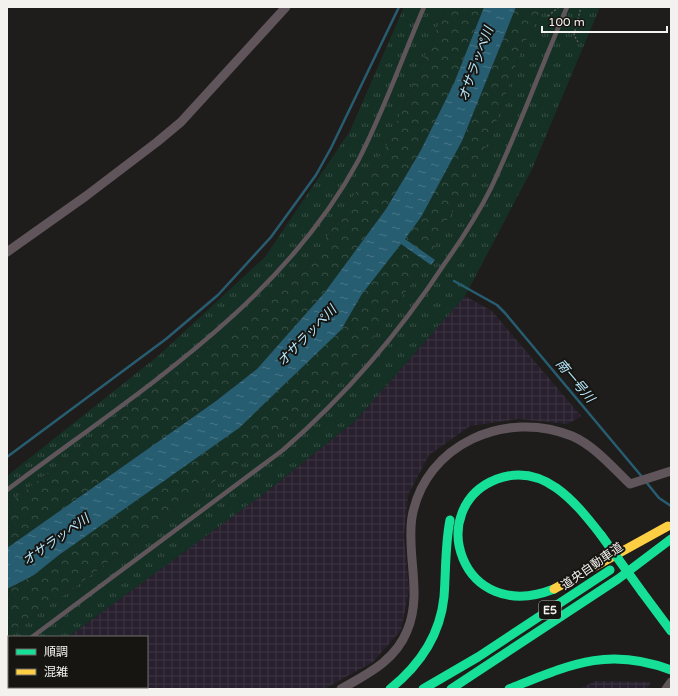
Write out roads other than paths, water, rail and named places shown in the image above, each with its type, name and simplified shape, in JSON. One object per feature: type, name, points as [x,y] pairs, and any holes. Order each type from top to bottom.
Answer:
[{"type":"highway","points":[[604,534],[580,508],[552,483],[536,477],[511,475],[492,481],[473,495],[461,516],[458,537],[460,551],[465,565],[477,581],[491,591],[508,596],[522,597],[544,593],[558,587],[669,525]]},
{"type":"highway","points":[[567,484],[586,503],[604,534],[645,590],[671,631]]},
{"type":"highway","points":[[390,689],[406,676],[420,661],[434,639],[439,626],[444,598],[448,528],[453,509]]},
{"type":"highway","name":"道央自動車道","points":[[423,689],[478,657],[608,571],[669,525]]},
{"type":"highway","name":"道央自動車道","points":[[452,689],[618,579],[671,539]]},
{"type":"highway","points":[[645,590],[671,618]]},
{"type":"highway","points":[[509,689],[570,665],[598,658],[636,659],[657,664],[671,670]]},
{"type":"street","points":[[7,252],[86,196],[181,122],[286,7]]},
{"type":"street","points":[[341,689],[376,668],[393,653],[404,638],[410,622],[414,604],[411,533],[414,509],[420,492],[430,474],[438,464],[457,447],[481,434],[505,428],[525,427],[550,430],[572,436],[583,442],[630,484],[671,471]]},
{"type":"street","points":[[666,689],[671,682]]},
{"type":"lane","points":[[7,490],[148,387],[201,346],[250,300],[284,264],[326,211],[357,161],[384,105],[424,7]]},
{"type":"lane","points":[[33,636],[283,450],[308,428],[391,339],[418,304],[455,249],[490,190],[567,7]]},
{"type":"water","name":"オサラッペ川","points":[[484,7],[516,7],[462,141],[421,217],[405,239],[435,260],[431,265],[401,244],[362,294],[341,330],[239,428],[59,555],[34,575],[7,589],[7,548],[216,401],[257,369],[325,292],[386,209],[421,150],[454,83]]},
{"type":"waterway","points":[[7,457],[166,339],[218,295],[271,237],[316,175],[331,148],[399,7]]},
{"type":"waterway","name":"南一号川","points":[[454,281],[497,305],[505,313],[643,478]]},
{"type":"waterway","name":"南一号川","points":[[646,482],[659,498],[671,506]]}]
